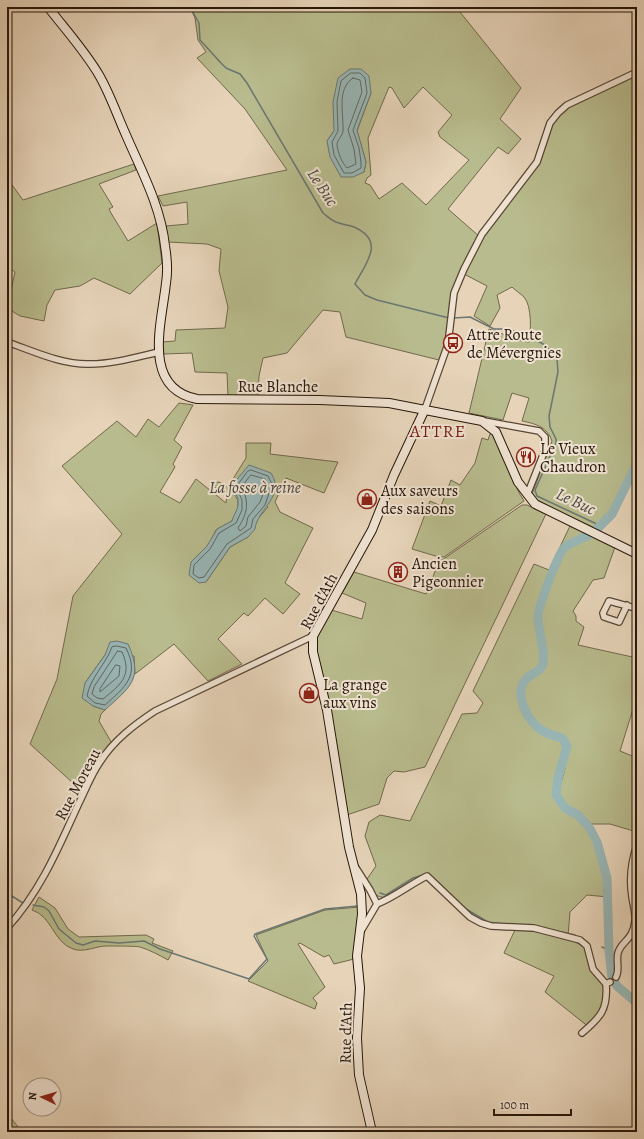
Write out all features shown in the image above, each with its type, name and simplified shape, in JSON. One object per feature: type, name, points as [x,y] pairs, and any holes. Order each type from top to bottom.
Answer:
[{"type":"street","name":"Rue Blanche","points":[[48,7],[99,74],[157,206],[167,261],[166,281],[159,330],[159,352],[162,370],[168,384],[176,391],[190,398],[389,403],[482,421]]},
{"type":"street","points":[[425,409],[448,344],[454,292],[464,269],[482,234],[537,162],[550,123],[567,105],[637,72]]},
{"type":"street","points":[[7,342],[40,354],[75,364],[90,364],[122,360],[159,352]]},
{"type":"street","name":"Rue d'Ath","points":[[372,1132],[359,1075],[357,1038],[360,988],[357,956],[362,894],[349,847],[327,709],[313,652],[313,636],[372,530],[394,475],[425,409]]},
{"type":"street","points":[[482,421],[496,432],[518,482],[527,495],[540,507],[637,554]]},
{"type":"street","points":[[482,421],[539,431],[545,437],[544,450],[527,495]]},
{"type":"street","points":[[627,605],[619,622],[604,617],[609,601],[627,605],[637,608]]},
{"type":"street","name":"Rue Moreau","points":[[7,928],[23,911],[41,884],[99,762],[115,743],[135,724],[155,711],[313,636]]},
{"type":"street","points":[[616,978],[618,974],[618,954],[621,947],[629,940],[634,931],[635,912],[630,880],[631,866],[637,845]]},
{"type":"street","name":"Rue d'Ath","points":[[355,867],[377,904],[360,933]]},
{"type":"street","points":[[377,904],[391,898],[408,885],[427,876],[470,917],[481,923],[491,926],[534,928],[580,940],[587,946],[593,969],[608,983],[606,1007],[595,1021],[582,1033]]},
{"type":"green space","points":[[190,7],[456,7],[521,88],[500,119],[521,139],[508,154],[498,147],[448,209],[480,237],[530,174],[549,125],[567,105],[637,72],[637,463],[612,514],[597,529],[539,503],[533,497],[532,494],[552,441],[547,432],[541,427],[522,421],[529,398],[512,393],[503,420],[469,413],[489,329],[529,342],[530,312],[527,301],[512,287],[497,295],[500,308],[490,326],[474,316],[487,286],[462,273],[457,286],[443,361],[346,337],[340,312],[323,310],[287,353],[263,358],[259,376],[258,396],[228,396],[227,373],[195,372],[192,353],[164,354],[162,342],[175,341],[176,330],[225,328],[228,307],[219,271],[221,249],[207,244],[168,242],[166,226],[188,224],[187,202],[163,206],[158,196],[287,170],[245,109],[197,58],[206,52],[198,40],[195,18]],"holes":[[[389,87],[392,88],[404,108],[423,87],[452,115],[438,132],[440,137],[469,160],[426,205],[402,183],[379,199],[370,185],[365,183],[367,178],[371,175],[368,138]],[[371,93],[357,131],[366,162],[364,172],[327,141],[334,131]]]},
{"type":"green space","points":[[134,164],[136,170],[99,184],[113,207],[109,209],[111,213],[128,241],[157,223],[162,263],[130,294],[94,278],[80,286],[55,290],[47,305],[44,321],[20,316],[7,308],[15,272],[7,266],[7,178],[23,200]]},
{"type":"green space","points":[[179,403],[193,405],[174,440],[182,447],[173,464],[175,467],[160,492],[180,503],[196,479],[226,503],[227,494],[214,487],[213,483],[219,482],[228,487],[246,458],[246,443],[271,443],[270,454],[338,462],[324,493],[286,478],[275,502],[280,512],[313,528],[285,583],[300,594],[283,614],[265,598],[248,616],[244,613],[218,639],[242,664],[208,681],[174,644],[135,674],[134,656],[105,655],[85,683],[93,706],[105,710],[101,714],[99,721],[113,745],[84,793],[30,744],[57,679],[73,596],[122,534],[62,466],[117,421],[136,437],[148,419],[159,427]],"holes":[[[232,491],[268,507],[256,521],[248,537],[230,547],[206,582],[191,562],[208,546],[216,530],[232,521],[238,509],[238,500]]]},
{"type":"green space","points":[[493,433],[502,450],[519,493],[524,501],[444,557],[439,557],[412,549],[430,501],[441,506],[451,480],[460,485],[475,463],[482,438],[488,440],[490,434]]},
{"type":"green space","points":[[522,505],[527,505],[546,514],[425,767],[404,772],[394,771],[387,778],[379,804],[344,816],[316,666],[314,633],[328,609],[362,619],[366,603],[342,593],[354,572],[426,594],[440,559],[442,560]]},
{"type":"green space","points":[[570,526],[615,547],[604,578],[593,580],[573,611],[576,616],[576,621],[584,627],[578,645],[637,658],[637,696],[620,751],[637,758],[637,832],[610,824],[592,824],[565,806],[558,794],[565,768],[558,778],[556,795],[565,808],[587,825],[600,849],[605,869],[608,897],[587,895],[570,912],[568,936],[548,931],[481,923],[428,874],[393,895],[379,897],[374,893],[367,879],[376,866],[365,836],[369,822],[380,815],[410,821],[462,714],[477,713],[483,703],[473,691],[534,564],[549,570]]},
{"type":"green space","points":[[39,897],[55,908],[68,929],[79,937],[146,935],[154,939],[152,943],[173,951],[168,960],[151,951],[138,947],[102,946],[86,950],[73,949],[66,946],[61,941],[39,913],[32,910]]},
{"type":"green space","points":[[359,907],[354,959],[334,964],[329,955],[324,957],[300,943],[298,944],[325,987],[313,998],[317,1003],[315,1009],[248,981],[268,961],[256,935],[325,910]]},
{"type":"green space","points":[[515,930],[531,931],[562,937],[579,944],[585,949],[592,972],[605,986],[606,1008],[592,1027],[590,1028],[545,992],[554,976],[504,953]]},
{"type":"green space","points":[[7,1113],[22,1132],[8,1132]]},
{"type":"water","points":[[350,69],[361,69],[369,76],[371,93],[357,130],[366,162],[364,172],[353,177],[341,177],[330,157],[327,141],[334,131],[333,102],[338,78]]},
{"type":"water","name":"La fosse à reine","points":[[249,465],[271,473],[275,481],[273,496],[260,515],[255,529],[248,537],[230,547],[206,582],[199,583],[189,575],[191,562],[207,546],[217,529],[232,521],[237,509],[238,498],[232,485]]},
{"type":"water","points":[[117,641],[128,644],[135,666],[134,674],[132,682],[105,710],[93,706],[82,698],[85,683],[105,655],[110,642]]},
{"type":"waterway","name":"Le Buc","points":[[190,7],[199,23],[200,40],[226,68],[240,74],[247,83],[323,213],[335,222],[354,227],[364,233],[369,239],[371,253],[355,284],[365,295],[377,300],[449,318]]},
{"type":"waterway","name":"Le Buc","points":[[454,318],[470,317],[494,329],[508,329],[528,336],[545,345],[557,359],[558,372],[549,416],[550,427],[556,439],[556,443],[535,490],[537,496],[601,526]]},
{"type":"waterway","points":[[598,528],[612,514],[637,463]]},
{"type":"waterway","points":[[595,531],[566,546],[558,558],[545,591],[538,616],[543,662],[541,668],[529,676],[523,684],[521,697],[525,710],[537,727],[546,733],[562,738],[567,746],[558,778],[556,795],[565,808],[578,815],[589,827],[597,842],[607,878],[609,950],[612,978],[618,987],[637,1003]]},
{"type":"waterway","points":[[380,893],[386,895],[413,878],[426,874]]},
{"type":"waterway","points":[[7,893],[23,903]]},
{"type":"waterway","points":[[33,905],[44,907],[49,911],[59,929],[76,943],[83,945],[95,941],[119,943],[144,941],[160,949],[249,979],[267,959],[254,936],[255,934],[325,909],[358,906]]},
{"type":"waterway","points":[[466,909],[488,922],[503,924]]},
{"type":"waterway","points":[[534,926],[575,935]]},
{"type":"waterway","points":[[602,947],[609,950]]},
{"type":"place","name":"Attre Route de Mévergnies","points":[[453,343]]},
{"type":"place","name":"Le Vieux Chaudron","points":[[526,457]]},
{"type":"place","name":"Aux saveurs des saisons","points":[[367,499]]},
{"type":"place","name":"Ancien Pigeonnier","points":[[398,572]]},
{"type":"place","name":"La grange aux vins","points":[[309,693]]},
{"type":"district","name":"ATTRE","points":[[438,431]]}]
